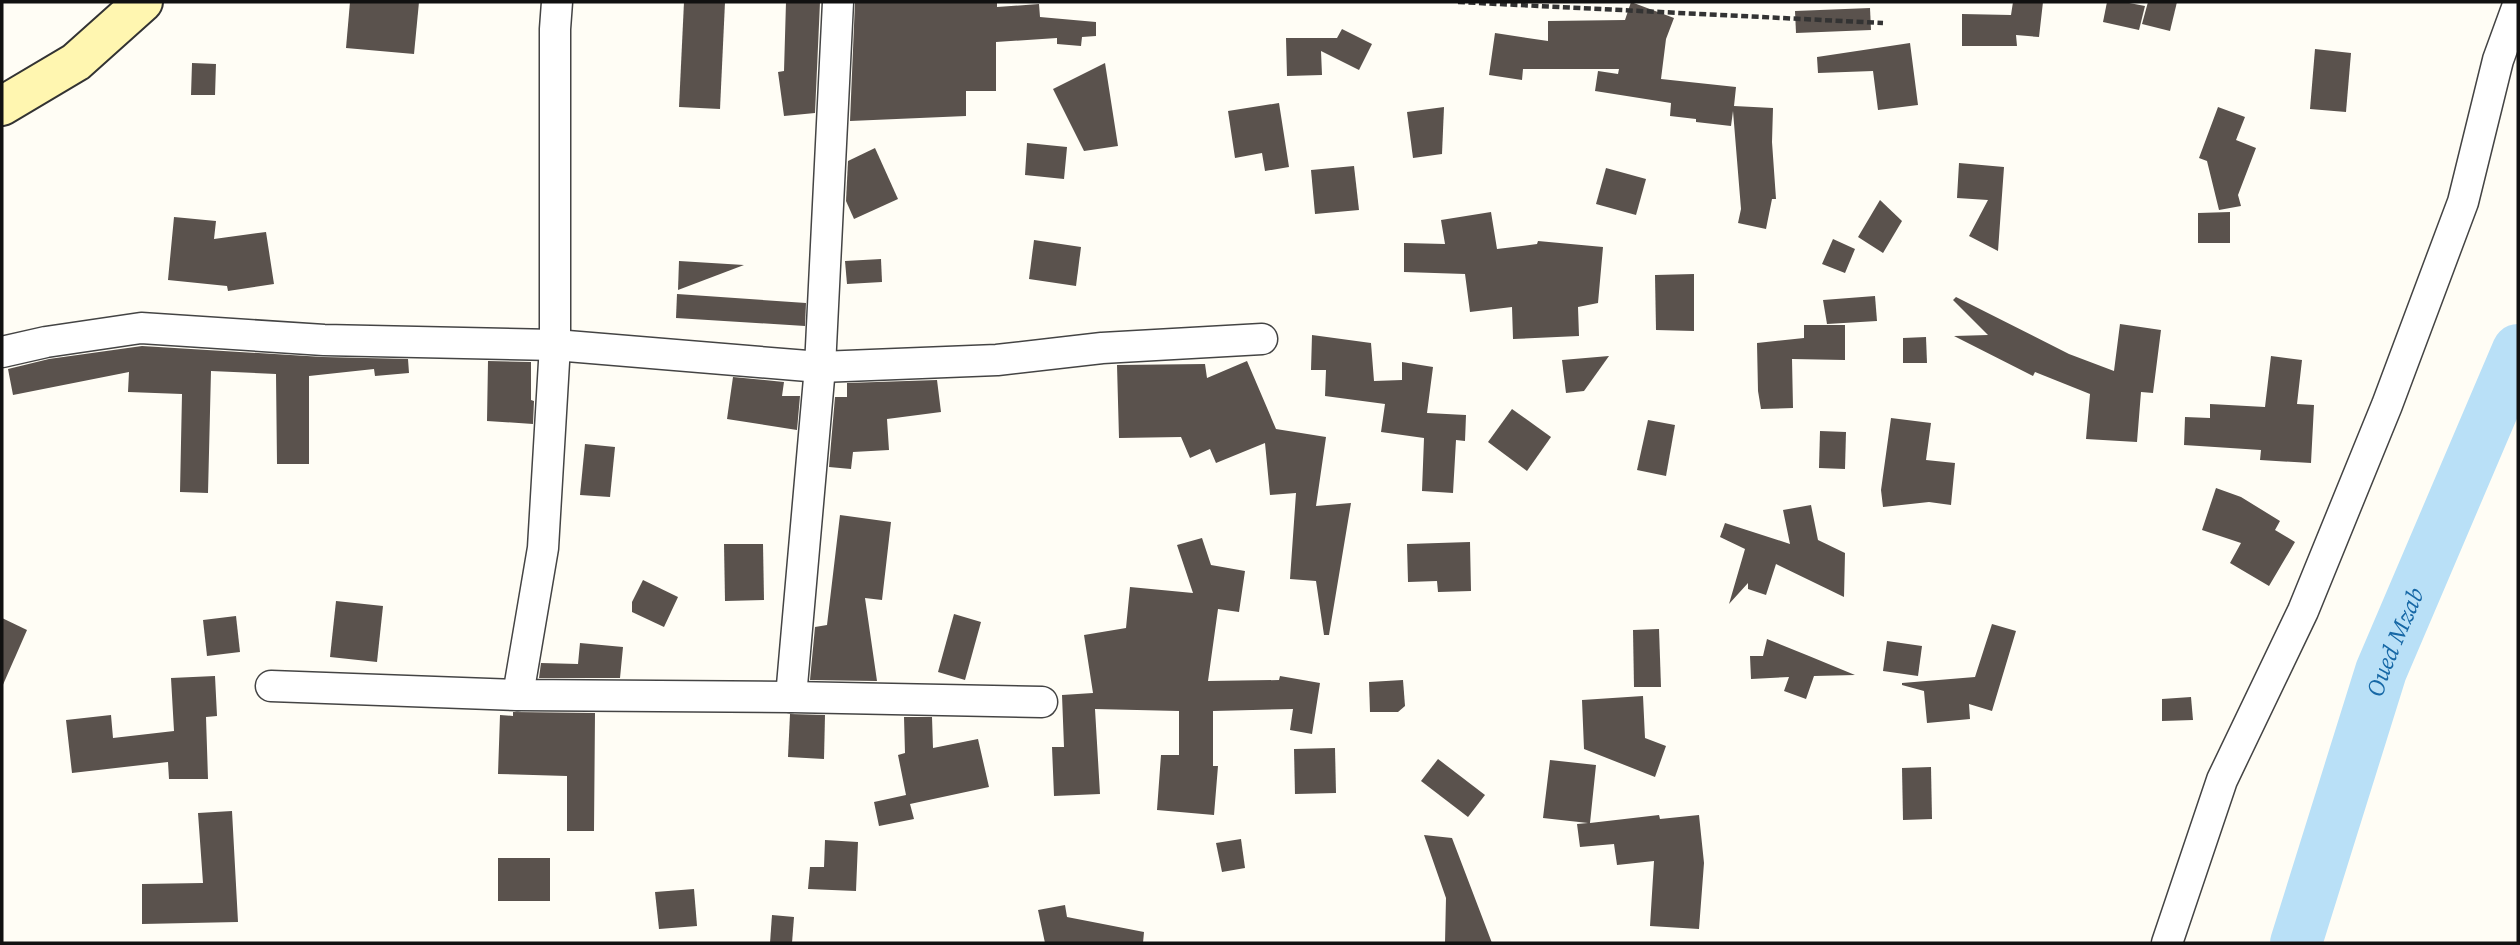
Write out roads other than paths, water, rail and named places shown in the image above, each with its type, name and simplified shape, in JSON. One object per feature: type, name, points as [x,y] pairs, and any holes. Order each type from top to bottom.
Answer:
[{"type":"main road","points":[[2,106],[76,62],[143,2]]},
{"type":"street","points":[[518,695],[543,548],[555,345],[554,55],[557,2]]},
{"type":"street","points":[[791,696],[820,367],[838,2]]},
{"type":"street","points":[[2167,943],[2222,780],[2303,611],[2387,405],[2463,202],[2498,60],[2518,5]]},
{"type":"street","points":[[2,352],[46,342],[141,328],[324,340],[555,345],[820,367],[997,360],[1102,348],[1262,339]]},
{"type":"street","points":[[271,686],[518,695],[791,696],[1042,702]]},
{"type":"waterway","name":"Oued Mzab","points":[[2296,943],[2381,671],[2518,350]]}]
